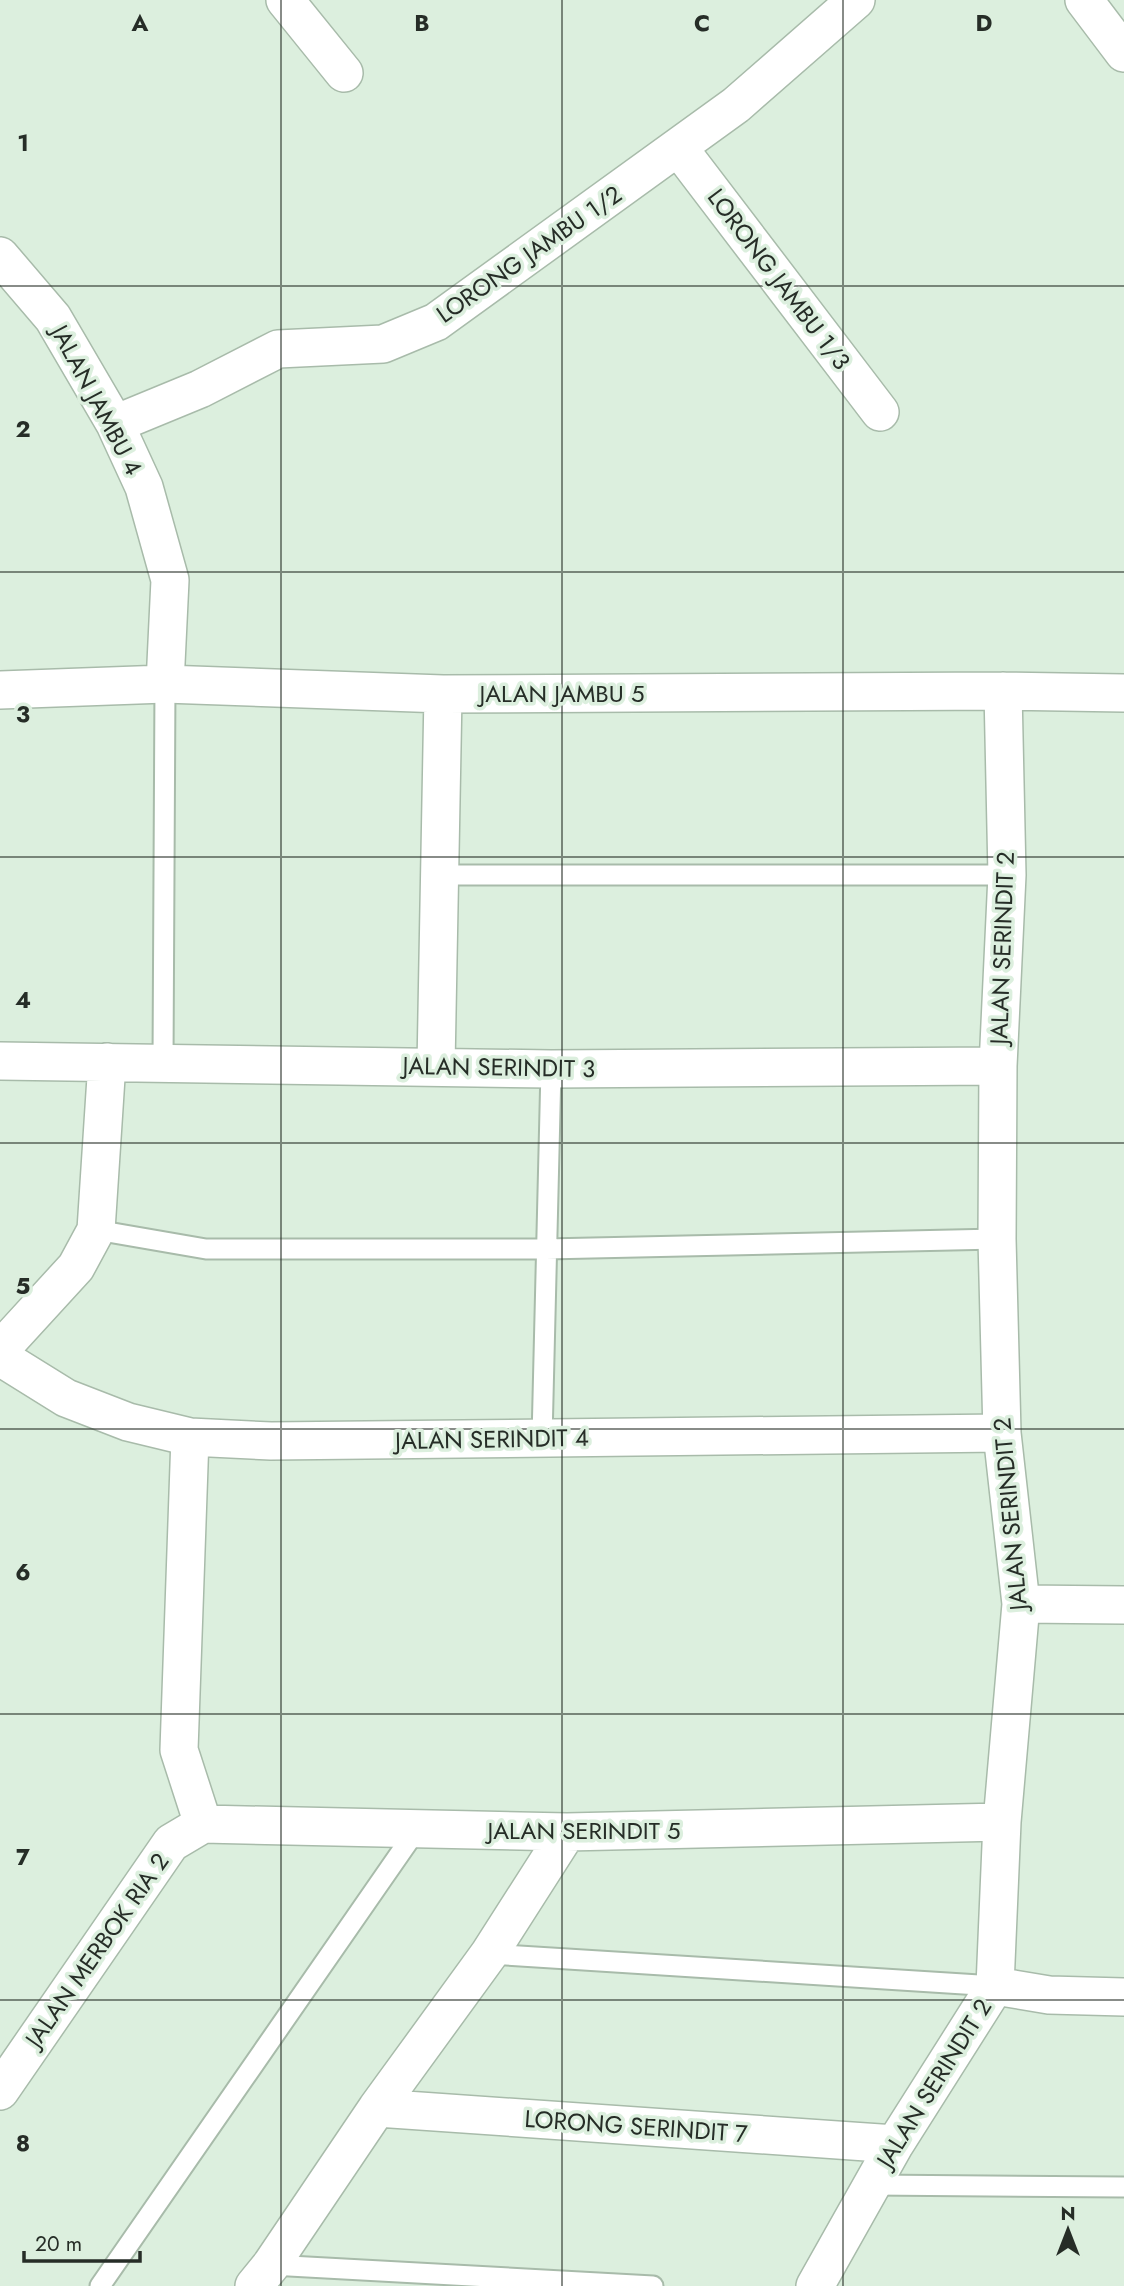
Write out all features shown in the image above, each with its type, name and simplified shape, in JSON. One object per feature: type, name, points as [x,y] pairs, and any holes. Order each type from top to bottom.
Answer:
[{"type":"street","points":[[285,0],[344,73]]},
{"type":"street","name":"LORONG JAMBU 1/2","points":[[115,424],[200,389],[278,349],[383,344],[436,321],[736,105],[856,0]]},
{"type":"street","points":[[1084,0],[1124,53]]},
{"type":"street","name":"LORONG JAMBU 1/3","points":[[678,147],[880,412]]},
{"type":"street","name":"JALAN JAMBU 4","points":[[0,256],[53,318],[115,424],[144,487],[170,580],[165,684]]},
{"type":"street","name":"JALAN JAMBU 5","points":[[0,690],[165,684],[443,694],[1003,691],[1124,694]]},
{"type":"street","name":"JALAN SERINDIT 2","points":[[815,2286],[895,2144],[995,1986],[1002,1822],[1021,1604],[1002,1433],[997,1239],[998,1066],[1007,874],[1003,691]]},
{"type":"street","points":[[436,1066],[443,694]]},
{"type":"street","name":"JALAN SERINDIT 3","points":[[0,1061],[551,1069],[998,1066]]},
{"type":"street","points":[[0,1350],[76,1267],[96,1230],[107,1062]]},
{"type":"street","name":"JALAN SERINDIT 4","points":[[0,1357],[66,1398],[128,1422],[190,1437],[271,1441],[1002,1433]]},
{"type":"street","points":[[190,1437],[179,1750],[203,1824]]},
{"type":"street","points":[[1021,1604],[1124,1605]]},
{"type":"street","name":"JALAN SERINDIT 5","points":[[203,1824],[567,1832],[1002,1822]]},
{"type":"street","name":"JALAN MERBOK RIA 2","points":[[0,2091],[171,1843],[203,1824]]},
{"type":"street","points":[[262,2276],[377,2108],[489,1954],[567,1832]]},
{"type":"street","points":[[995,1986],[1049,1995],[1124,1997]]},
{"type":"street","name":"LORONG SERINDIT 7","points":[[377,2108],[895,2144]]},
{"type":"lane","points":[[163,1062],[165,684]]},
{"type":"lane","points":[[439,874],[1007,874]]},
{"type":"lane","points":[[542,1438],[551,1069]]},
{"type":"lane","points":[[96,1230],[206,1249],[546,1249],[997,1239]]},
{"type":"lane","points":[[100,2286],[417,1829]]},
{"type":"lane","points":[[489,1954],[995,1986]]},
{"type":"lane","points":[[871,2185],[1124,2187]]},
{"type":"lane","points":[[262,2276],[653,2286]]}]
